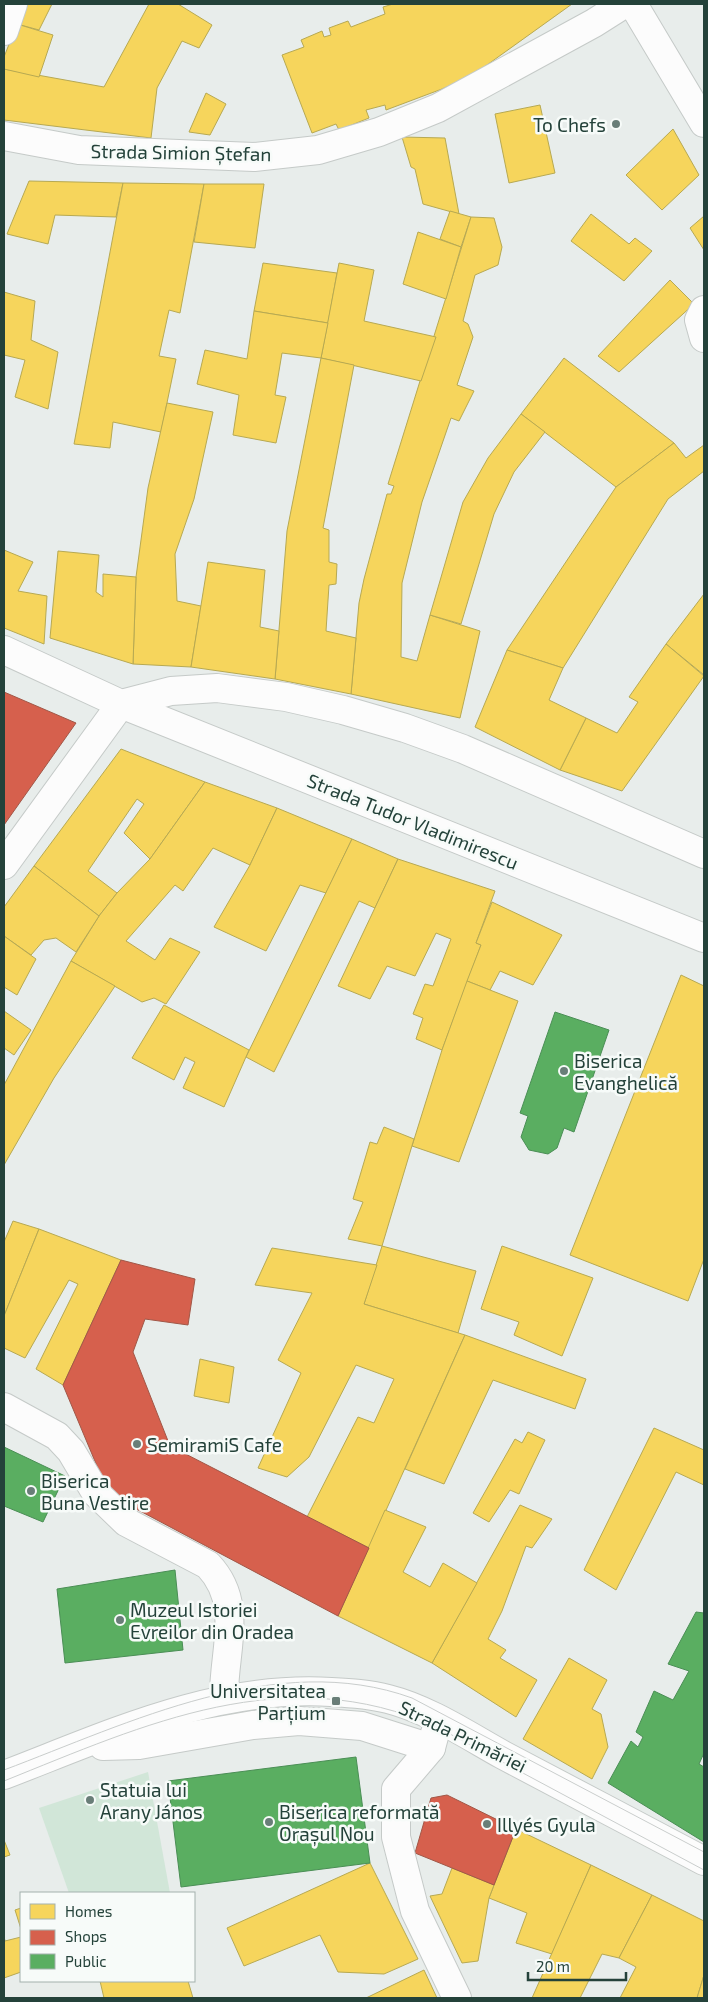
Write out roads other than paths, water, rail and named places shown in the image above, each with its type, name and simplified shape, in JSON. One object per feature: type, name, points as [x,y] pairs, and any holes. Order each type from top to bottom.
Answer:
[{"type":"street","points":[[4,31],[13,4]]},
{"type":"street","name":"Strada Simion Ștefan","points":[[4,136],[79,150],[254,157],[318,150],[378,132],[438,108],[594,23],[624,4]]},
{"type":"street","points":[[633,4],[704,123]]},
{"type":"street","points":[[704,310],[699,320],[704,338]]},
{"type":"street","name":"Strada Tudor Vladimirescu","points":[[4,650],[121,704],[704,938]]},
{"type":"street","points":[[4,865],[121,704],[171,691],[217,688],[286,697],[342,710],[463,749],[704,854]]},
{"type":"street","points":[[4,1407],[57,1436],[71,1451],[96,1493],[112,1511],[126,1522],[208,1565],[218,1575],[227,1593],[230,1612],[224,1698]]},
{"type":"street","name":"Strada Primăriei","points":[[4,1775],[182,1709],[224,1698],[257,1693],[312,1691],[354,1693],[389,1699],[439,1720],[704,1861]]},
{"type":"street","points":[[439,1720],[431,1748],[396,1790],[396,1837],[415,1911],[457,1998]]},
{"type":"street","points":[[74,1748],[139,1745],[253,1725],[300,1721],[362,1726],[431,1748]]},
{"type":"tram line","points":[[4,1770],[102,1732],[204,1698],[257,1687],[309,1682],[361,1685],[412,1698],[704,1852]]},
{"type":"tram line","points":[[4,1781],[110,1739],[163,1721],[217,1707],[271,1699],[325,1699],[381,1707],[437,1727],[704,1870]]},
{"type":"place","name":"To Chefs","points":[[616,124]]},
{"type":"place","name":"Biserica Evanghelică","points":[[564,1071]]},
{"type":"place","name":"SemiramiS Cafe","points":[[137,1444]]},
{"type":"place","name":"Biserica Buna Vestire","points":[[31,1491]]},
{"type":"place","name":"Muzeul Istoriei Evreilor din Oradea","points":[[120,1620]]},
{"type":"place","name":"Universitatea Parțium","points":[[336,1701]]},
{"type":"place","name":"Statuia lui Arany János","points":[[90,1800]]},
{"type":"place","name":"Biserica reformată Orașul Nou","points":[[269,1822]]},
{"type":"place","name":"Illyés Gyula","points":[[487,1824]]}]
